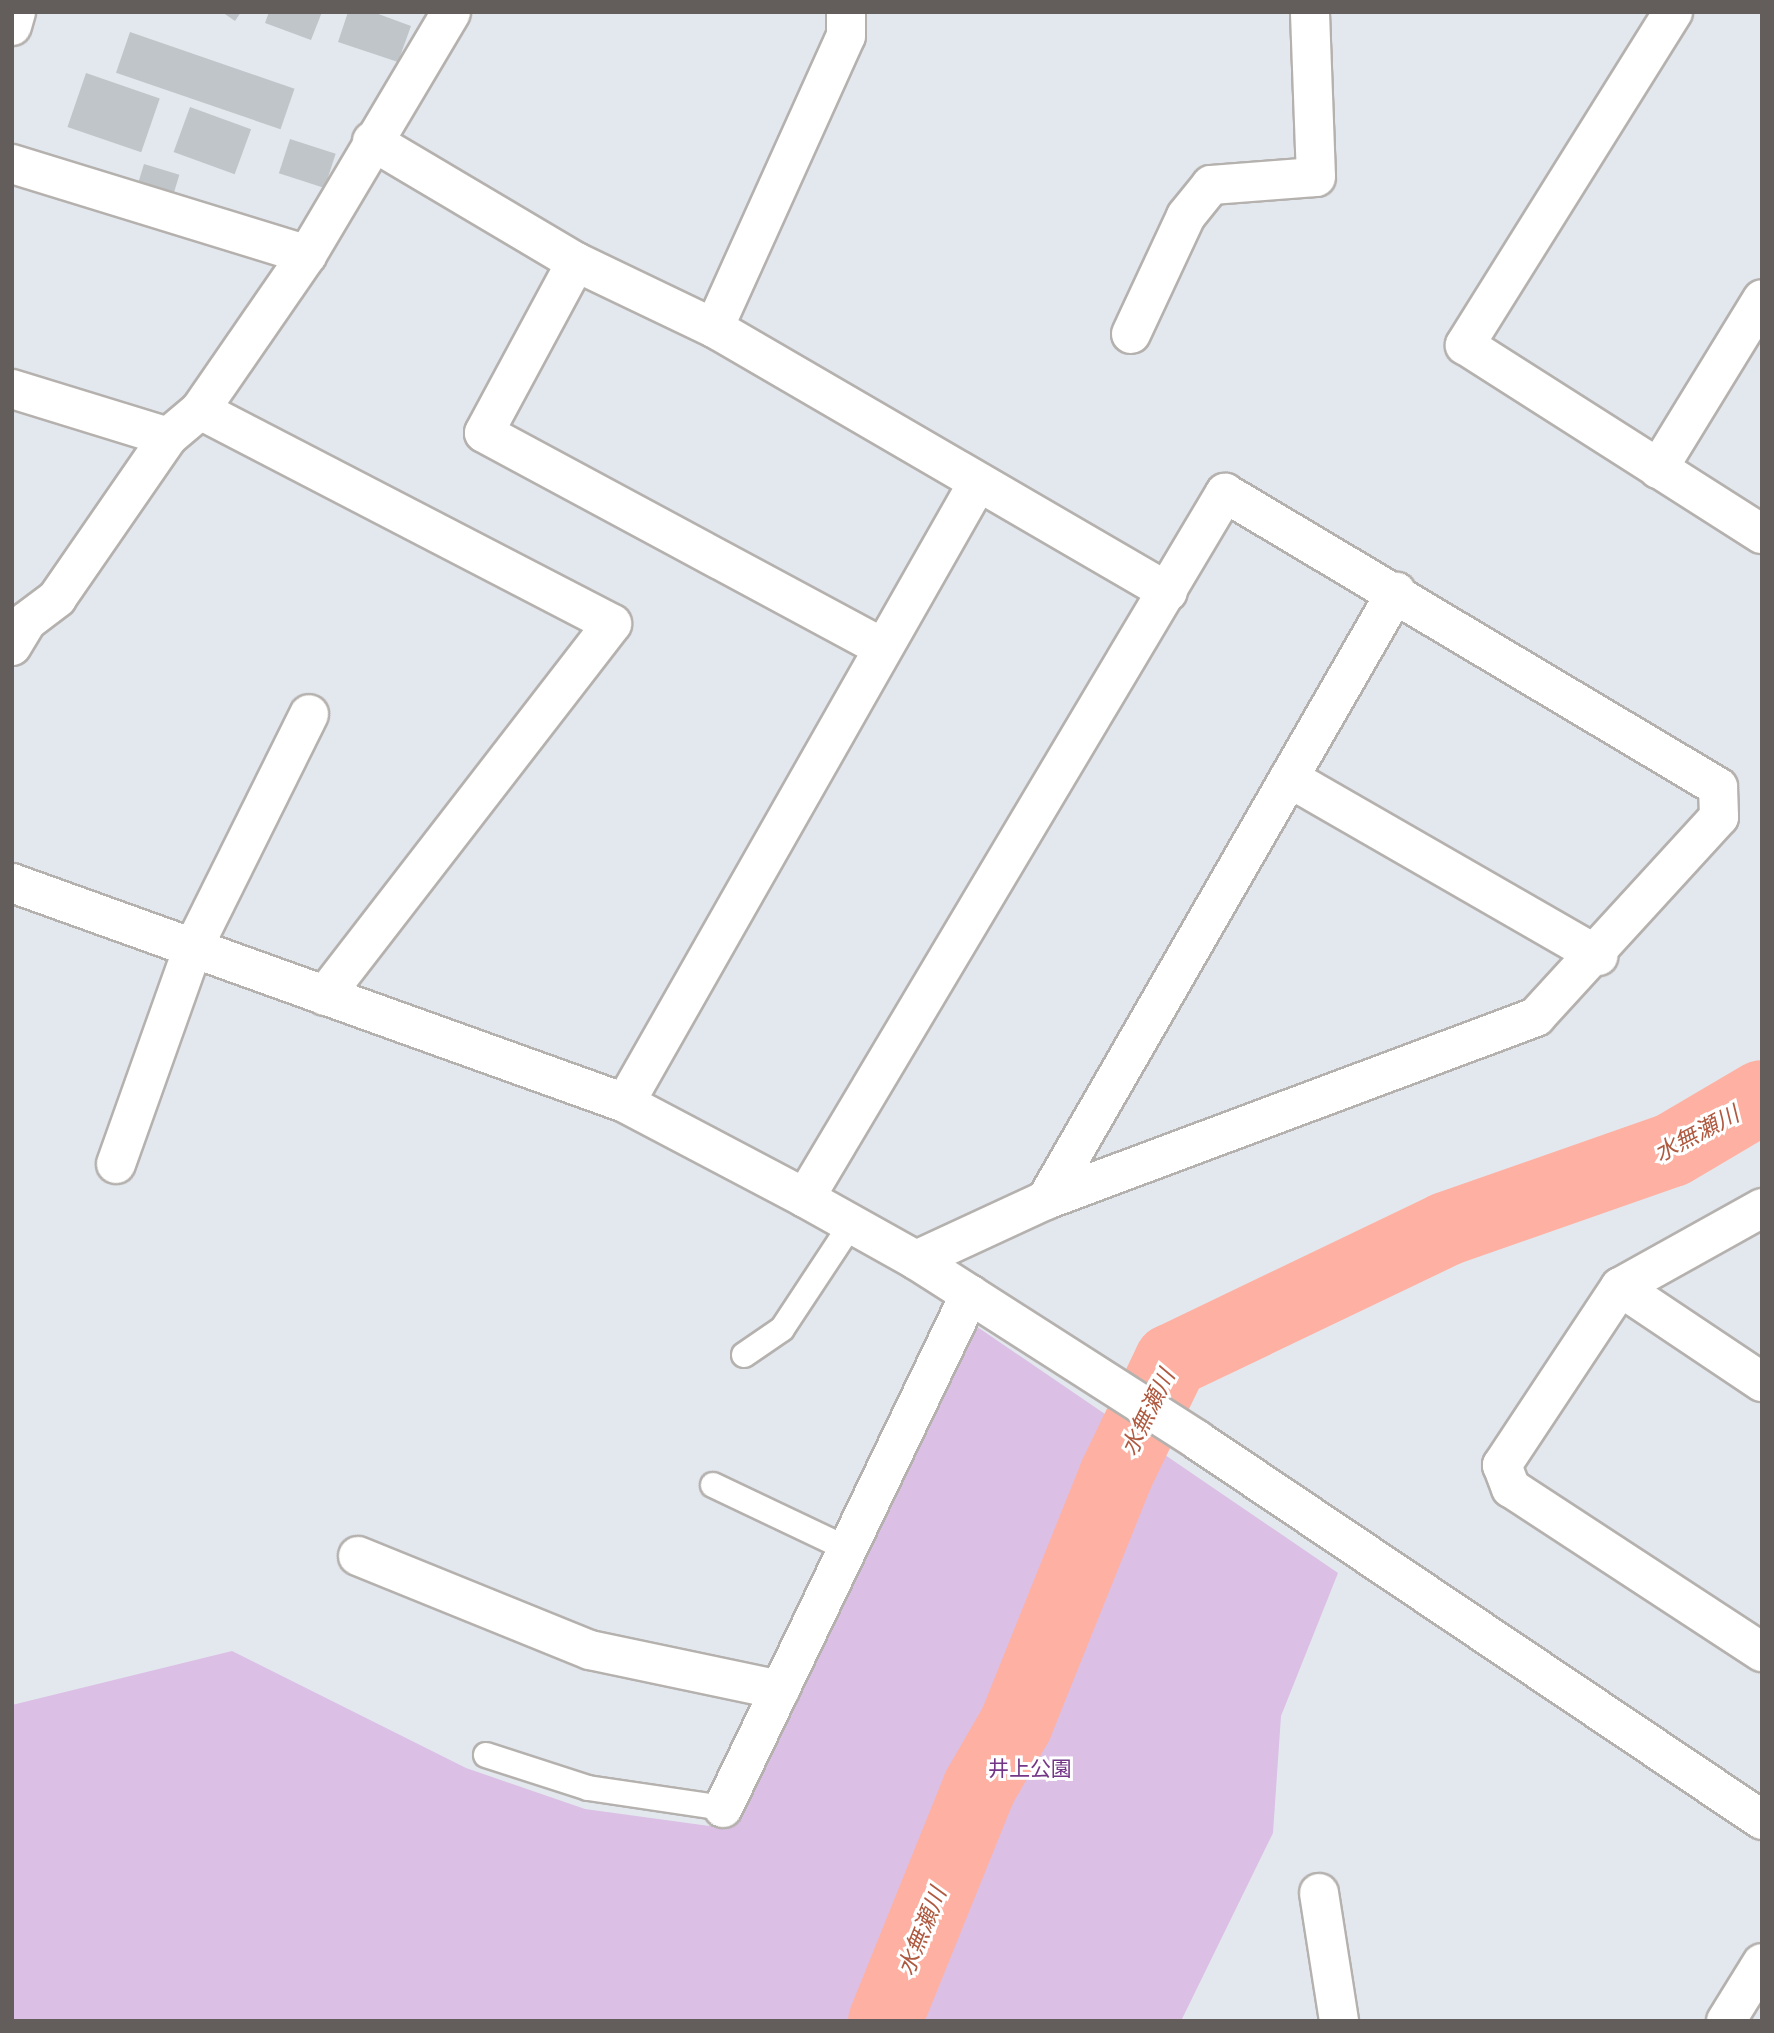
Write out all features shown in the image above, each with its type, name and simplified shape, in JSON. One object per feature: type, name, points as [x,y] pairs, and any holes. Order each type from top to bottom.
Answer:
[{"type":"street","points":[[12,26],[16,12]]},
{"type":"street","points":[[17,628],[57,598],[168,437],[200,410],[307,255],[372,141],[451,12]]},
{"type":"street","points":[[714,328],[846,36],[846,12]]},
{"type":"street","points":[[1131,334],[1186,216],[1211,186],[1317,177],[1310,12]]},
{"type":"street","points":[[1674,12],[1465,345],[1762,534]]},
{"type":"street","points":[[372,141],[576,262],[714,328],[1168,592]]},
{"type":"street","points":[[12,164],[307,255]]},
{"type":"street","points":[[576,262],[484,433],[883,648]]},
{"type":"street","points":[[1658,469],[1762,299]]},
{"type":"street","points":[[12,389],[168,437]]},
{"type":"street","points":[[200,410],[612,624],[325,996]]},
{"type":"street","points":[[625,1104],[978,482]]},
{"type":"street","points":[[805,1198],[1225,493],[1396,592],[1718,787],[1719,817],[1598,956],[1536,1017],[1046,1200],[916,1260]]},
{"type":"street","points":[[1046,1200],[1396,592]]},
{"type":"street","points":[[116,1164],[193,948],[309,714]]},
{"type":"street","points":[[1289,779],[1598,956]]},
{"type":"street","points":[[12,883],[625,1104],[805,1198],[850,1226],[916,1260],[1197,1440],[1762,1820]]},
{"type":"street","points":[[1762,1208],[1620,1287],[1502,1465],[1511,1488],[1762,1652]]},
{"type":"street","points":[[1620,1287],[1762,1382]]},
{"type":"street","points":[[723,1808],[970,1294]]},
{"type":"street","points":[[358,1556],[590,1650],[780,1690]]},
{"type":"street","points":[[1319,1893],[1339,2021]]},
{"type":"street","points":[[1726,2021],[1762,1963]]},
{"type":"lane","points":[[744,1355],[782,1329],[850,1226]]},
{"type":"lane","points":[[713,1485],[848,1549]]},
{"type":"lane","points":[[486,1755],[587,1788],[723,1808]]},
{"type":"green space","name":"井上公園","points":[[973,1324],[1338,1573],[1281,1716],[1273,1833],[1181,2021],[12,2021],[12,1705],[232,1651],[466,1768],[585,1809],[724,1828]]},
{"type":"building","points":[[222,12],[241,12],[235,21]]},
{"type":"building","points":[[269,12],[322,12],[311,40],[265,23]]},
{"type":"building","points":[[348,12],[373,12],[411,26],[398,62],[338,42]]},
{"type":"building","points":[[130,32],[295,89],[281,129],[116,73]]},
{"type":"building","points":[[86,73],[160,98],[141,152],[67,127]]},
{"type":"building","points":[[190,107],[251,129],[235,174],[174,152]]},
{"type":"building","points":[[290,139],[336,154],[325,188],[279,173]]},
{"type":"building","points":[[144,164],[179,175],[172,198],[137,187]]},
{"type":"waterway","name":"水無瀬川","points":[[885,2021],[979,1788],[1016,1724],[1116,1475],[1171,1361],[1446,1229],[1672,1150],[1762,1097]]}]
